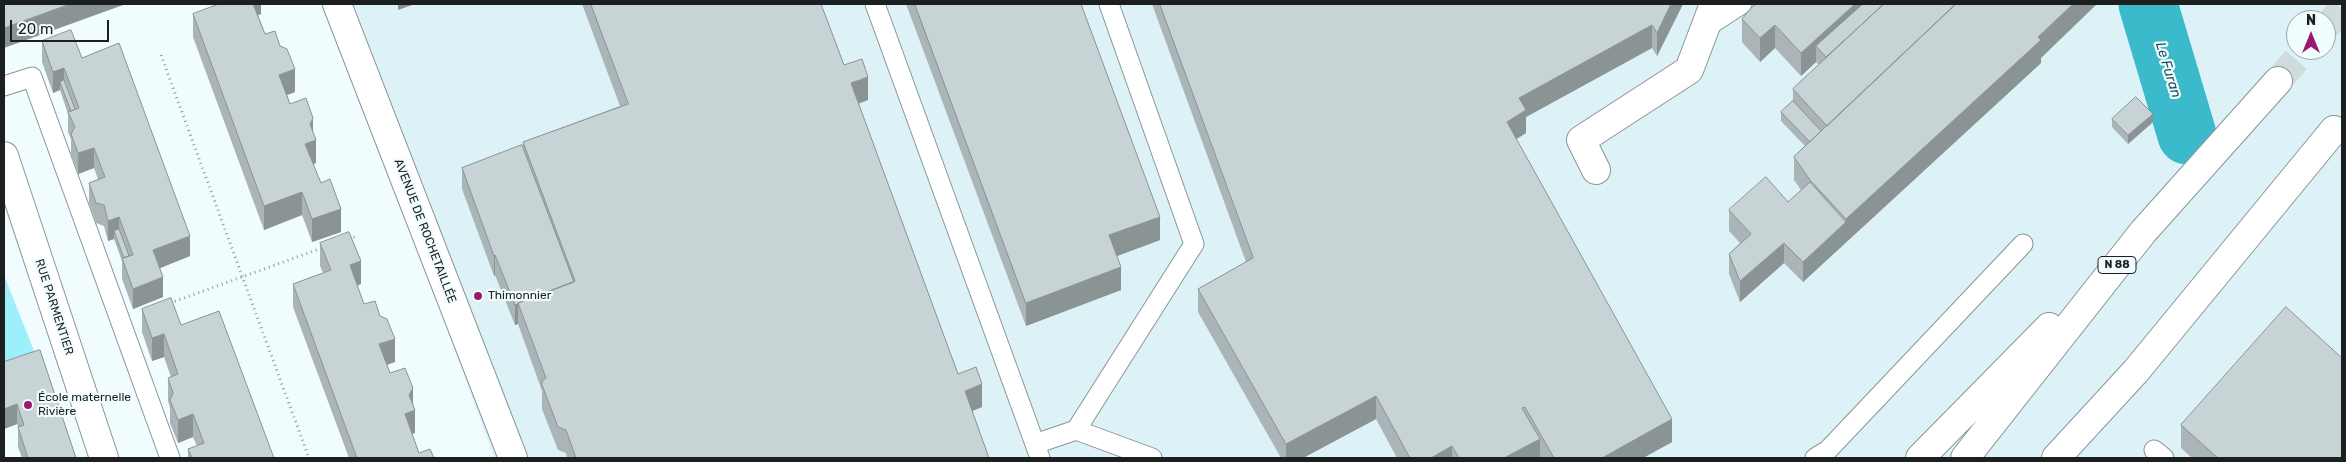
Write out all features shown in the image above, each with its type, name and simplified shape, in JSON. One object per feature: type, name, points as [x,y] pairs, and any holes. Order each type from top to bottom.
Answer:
[{"type":"main road","name":"AVENUE DE ROCHETAILLÉE","points":[[336,4],[513,458]]},
{"type":"main road","points":[[1596,170],[1581,140],[1689,70],[1710,16]]},
{"type":"main road","name":"N 88","points":[[1966,458],[2143,232],[2278,81]]},
{"type":"main road","points":[[2056,458],[2143,364],[2334,130]]},
{"type":"main road","name":"RUE PARMENTIER","points":[[4,156],[104,458]]},
{"type":"main road","points":[[1920,458],[2143,232]]},
{"type":"lane","points":[[875,4],[1038,451],[1076,430],[1194,244],[1109,4]]},
{"type":"lane","points":[[1710,16],[1742,4]]},
{"type":"lane","points":[[4,86],[32,77],[170,458]]},
{"type":"lane","points":[[1815,458],[1828,450],[2024,244]]},
{"type":"lane","points":[[1076,430],[1152,458]]},
{"type":"path","points":[[161,55],[309,458]]},
{"type":"path","points":[[348,239],[357,236]]},
{"type":"path","points":[[167,304],[330,246]]},
{"type":"shaded area","points":[[330,4],[2342,4],[2342,458],[494,458]]},
{"type":"shaded area","points":[[4,275],[38,361],[4,371]]},
{"type":"building","points":[[4,4],[70,4],[4,28]]},
{"type":"building","points":[[219,4],[253,4],[265,34],[275,31],[280,46],[287,49],[295,69],[279,75],[290,104],[306,98],[313,118],[310,124],[316,140],[305,144],[321,183],[330,179],[341,209],[312,219],[302,192],[264,206],[193,14]]},
{"type":"building","points":[[591,4],[821,4],[844,65],[862,59],[868,77],[851,83],[958,374],[976,367],[982,384],[965,391],[989,458],[576,458],[566,430],[558,427],[542,385],[542,381],[546,378],[518,303],[575,281],[523,142],[628,104]]},
{"type":"building","points":[[915,4],[1081,4],[1160,217],[1109,235],[1121,267],[1026,303]]},
{"type":"building","points":[[1160,4],[1671,4],[1657,33],[1652,25],[1519,98],[1526,110],[1507,122],[1672,419],[1602,458],[1554,458],[1525,407],[1522,408],[1540,439],[1504,458],[1459,458],[1452,446],[1431,458],[1410,458],[1376,396],[1286,444],[1198,289],[1253,258]]},
{"type":"building","points":[[1757,4],[1855,4],[1801,53],[1775,25],[1760,38],[1742,19]]},
{"type":"building","points":[[1863,4],[1884,4],[1826,57],[1816,46]]},
{"type":"building","points":[[1884,4],[1956,4],[1827,126],[1793,89]]},
{"type":"building","points":[[1956,4],[2073,4],[2038,37],[2041,40],[1846,219],[1810,180],[1794,157]]},
{"type":"building","points":[[71,30],[82,58],[119,43],[190,236],[153,250],[163,277],[133,289],[122,258],[133,255],[119,217],[108,221],[104,205],[96,203],[89,183],[105,177],[94,148],[78,153],[71,134],[75,127],[68,112],[79,108],[64,68],[53,72],[42,41]]},
{"type":"building","points":[[64,80],[75,109],[71,111],[60,82]]},
{"type":"building","points":[[2136,97],[2153,114],[2128,135],[2112,119]]},
{"type":"building","points":[[1793,101],[1821,131],[1810,142],[1781,112]]},
{"type":"building","points":[[522,145],[574,282],[515,305],[494,256],[462,168]]},
{"type":"building","points":[[1766,177],[1788,202],[1810,182],[1846,222],[1803,262],[1784,243],[1740,281],[1729,254],[1751,234],[1729,210]]},
{"type":"building","points":[[119,229],[129,256],[124,258],[114,231]]},
{"type":"building","points":[[349,232],[361,261],[350,265],[364,304],[375,301],[380,316],[387,319],[395,339],[379,344],[390,373],[405,368],[413,388],[409,395],[415,410],[405,414],[419,453],[430,449],[434,458],[357,458],[293,284],[331,270],[320,243]]},
{"type":"building","points":[[171,298],[181,325],[219,311],[274,458],[192,458],[188,449],[204,443],[193,414],[178,420],[170,400],[173,393],[168,378],[178,374],[164,334],[152,338],[142,309]]},
{"type":"building","points":[[2286,307],[2342,358],[2342,458],[2218,458],[2181,425]]},
{"type":"building","points":[[40,350],[76,458],[28,458],[18,427],[24,425],[17,404],[4,409],[4,362]]},
{"type":"waterway","name":"Le Furan","points":[[2148,4],[2187,135]]},
{"type":"tunnel","points":[[2336,16],[2342,9]]},
{"type":"tunnel","points":[[2278,81],[2296,60]]},
{"type":"place","name":"Thimonnier","points":[[478,296]]},
{"type":"place","name":"École maternelle Rivière","points":[[28,405]]}]
